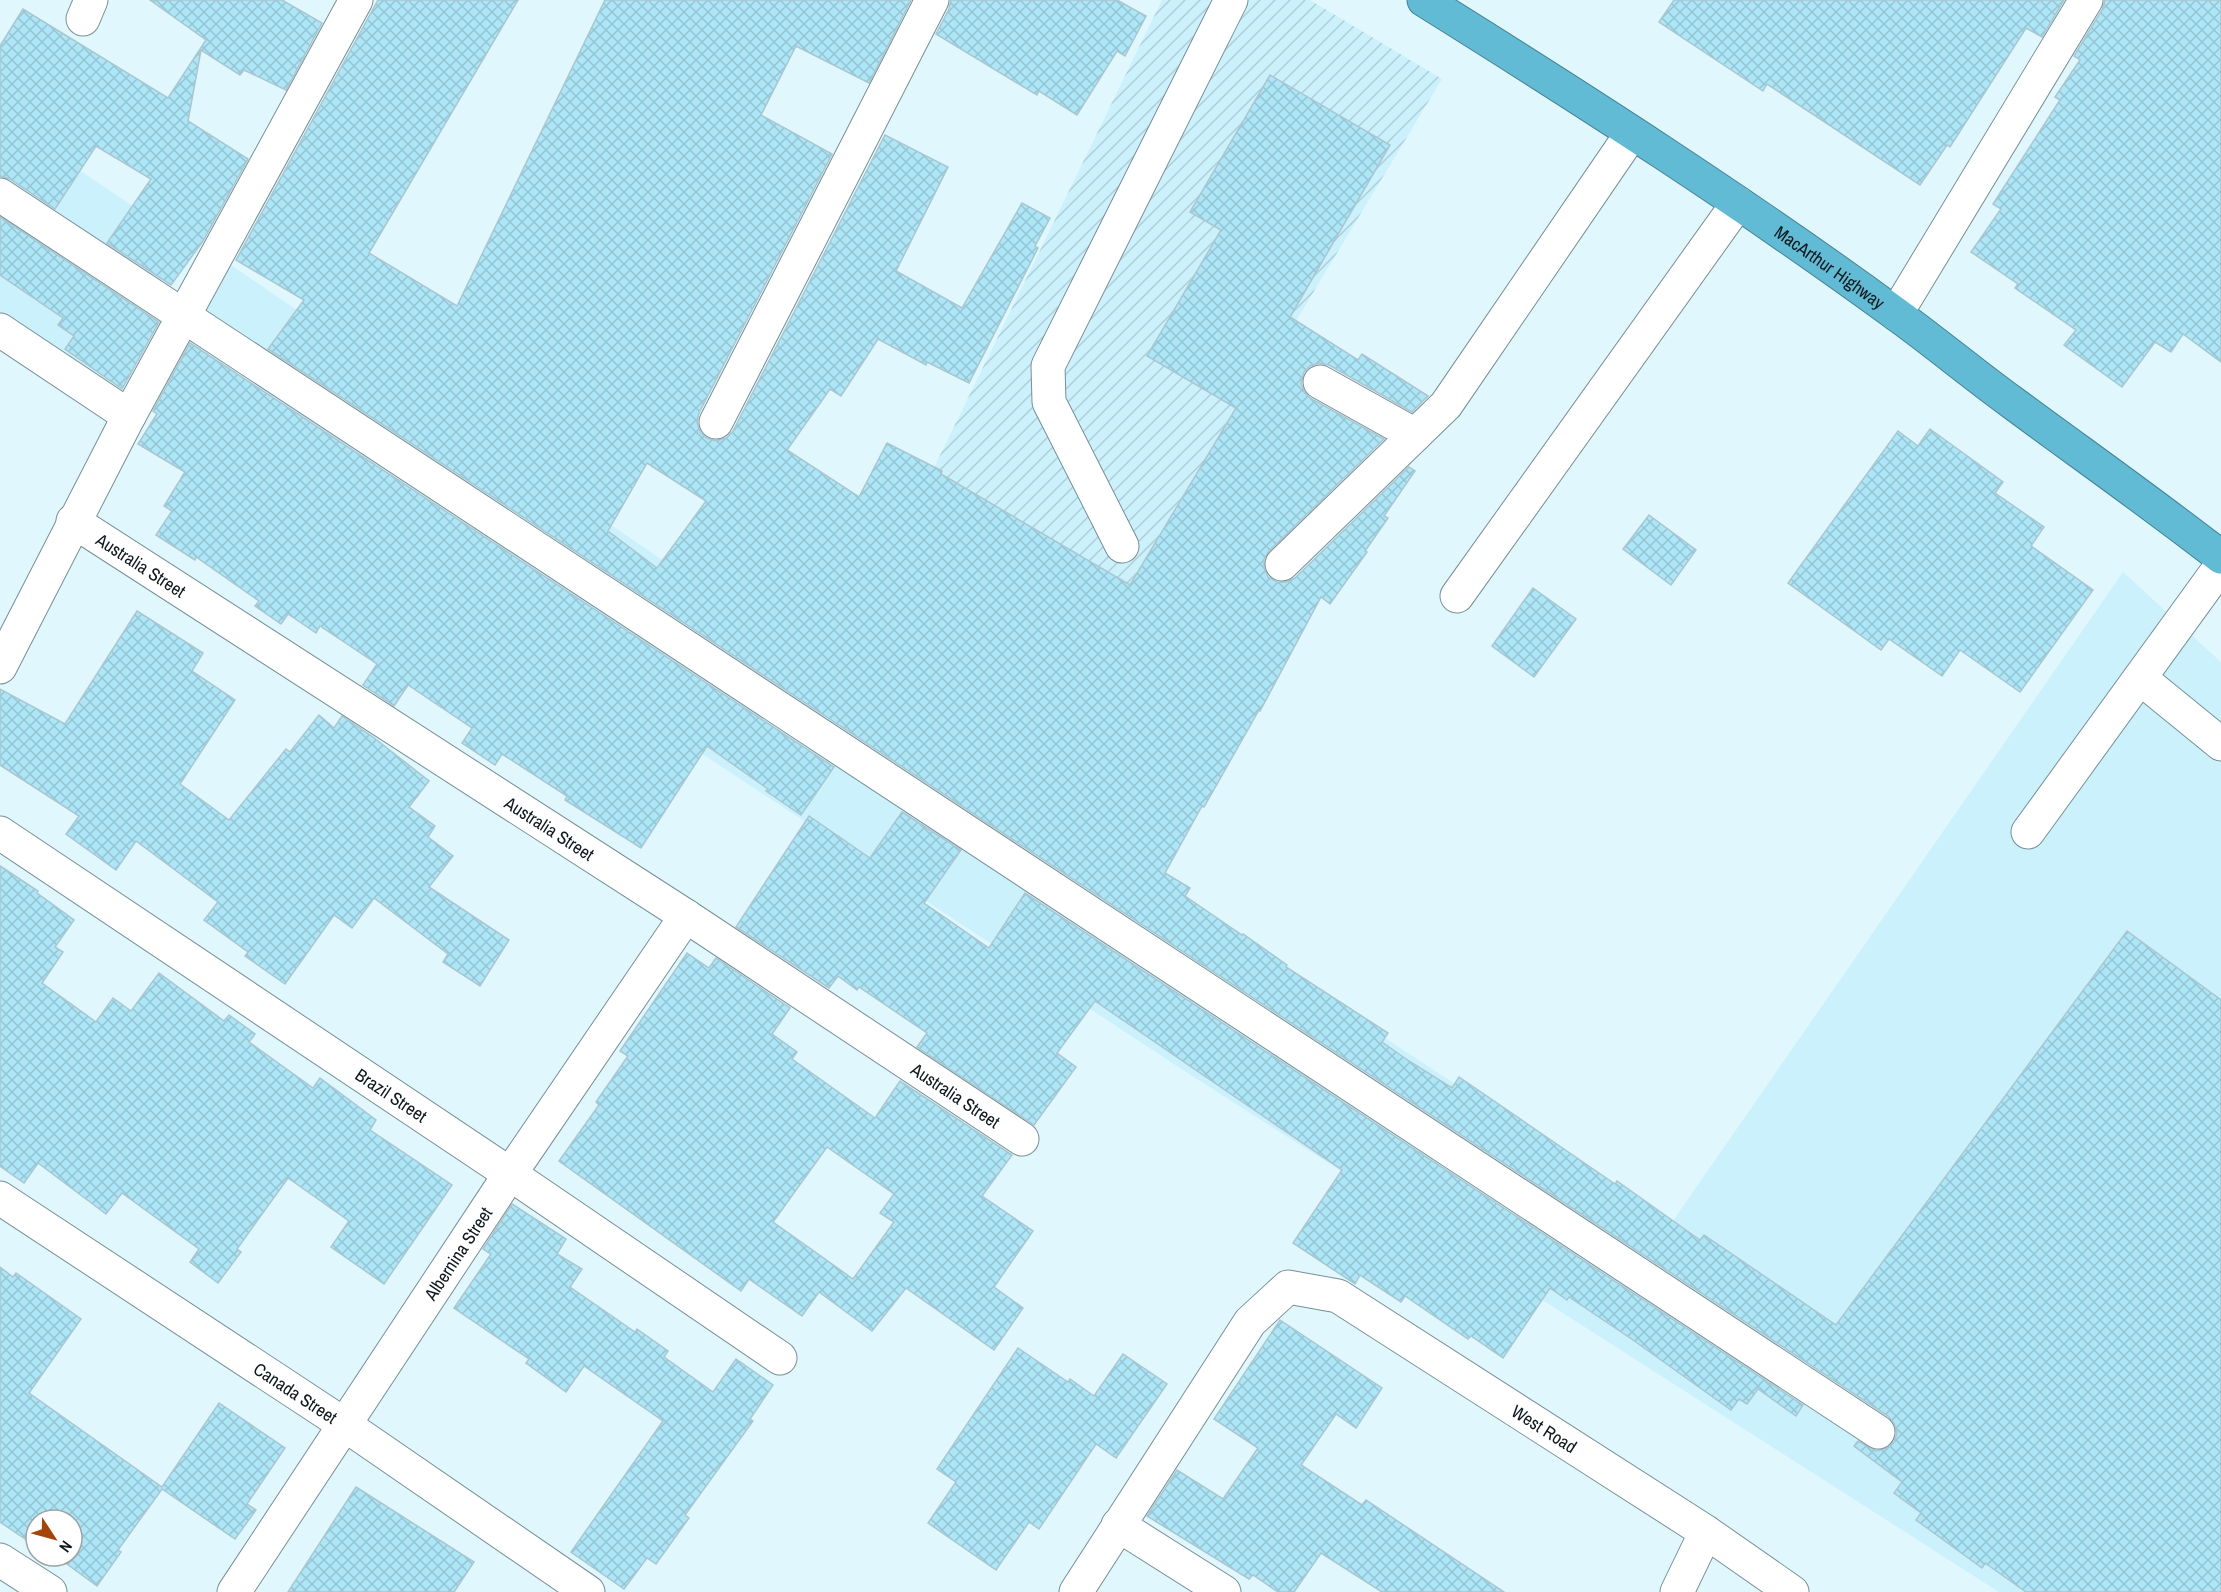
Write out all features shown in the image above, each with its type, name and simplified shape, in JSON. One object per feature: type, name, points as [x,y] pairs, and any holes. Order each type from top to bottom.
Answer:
[{"type":"highway","name":"MacArthur Highway","points":[[1424,0],[1738,203],[1896,314],[2221,557]]},
{"type":"street","points":[[0,668],[73,521],[356,0]]},
{"type":"street","points":[[716,422],[932,0]]},
{"type":"street","points":[[1122,546],[1049,402],[1048,366],[1231,0]]},
{"type":"street","points":[[1896,314],[2086,0]]},
{"type":"street","points":[[1282,564],[1446,405],[1632,133]]},
{"type":"street","points":[[0,195],[1878,1432]]},
{"type":"street","points":[[1457,596],[1738,203]]},
{"type":"street","points":[[0,330],[129,416]]},
{"type":"street","points":[[1320,382],[1415,435]]},
{"type":"street","name":"Australia Street","points":[[73,521],[686,916],[1022,1139]]},
{"type":"street","points":[[2028,832],[2221,566]]},
{"type":"street","points":[[2140,678],[2221,744]]},
{"type":"street","name":"Brazil Street","points":[[0,833],[510,1174],[780,1358]]},
{"type":"street","name":"Albernina Street","points":[[234,1592],[510,1174],[686,916]]},
{"type":"street","name":"Canada Street","points":[[0,1198],[345,1425],[588,1592]]},
{"type":"street","name":"West Road","points":[[1118,1525],[1250,1322],[1288,1287],[1338,1296],[1706,1532],[1792,1592]]},
{"type":"street","points":[[1076,1592],[1118,1525],[1224,1592]]},
{"type":"street","points":[[1677,1592],[1706,1532]]},
{"type":"street","points":[[0,1560],[50,1592]]},
{"type":"shaded area","points":[[1162,0],[1310,0],[1442,79],[1011,793],[832,677]]},
{"type":"shaded area","points":[[0,117],[182,239],[106,389],[0,317]]},
{"type":"shaded area","points":[[228,263],[794,650],[1670,1225],[2123,572],[2221,662],[2221,1592],[1999,1592],[1183,1070],[550,654],[152,403]]},
{"type":"building","points":[[150,0],[282,0],[322,23],[286,90],[244,70],[240,75],[201,50],[188,121],[248,159],[203,241],[171,285],[107,243],[151,179],[96,146],[55,209],[10,179],[0,176],[0,46],[23,9],[168,98],[206,40]]},
{"type":"building","points":[[378,0],[518,0],[369,253],[457,306],[605,0],[911,0],[869,83],[796,46],[761,115],[832,154],[699,413],[697,422],[700,432],[716,441],[726,438],[733,431],[885,135],[948,167],[896,271],[962,308],[1022,203],[1050,218],[1035,246],[1038,248],[969,383],[927,362],[926,365],[878,339],[841,396],[830,389],[787,450],[859,497],[887,443],[942,471],[941,474],[1130,585],[1236,408],[1147,356],[1221,230],[1190,212],[1270,75],[1390,145],[1290,317],[1358,360],[1362,354],[1428,396],[1412,412],[1329,365],[1319,363],[1310,366],[1304,372],[1301,383],[1310,398],[1384,439],[1269,551],[1264,559],[1264,568],[1268,577],[1277,582],[1286,582],[1295,578],[1409,467],[1415,471],[1384,516],[1388,518],[1365,551],[1367,552],[1330,604],[1321,597],[1260,711],[1204,807],[1202,806],[1165,873],[1190,888],[1185,896],[1243,934],[1287,965],[1286,967],[1388,1033],[1382,1042],[1409,1061],[1452,1088],[1459,1077],[1615,1184],[1617,1181],[1700,1240],[1704,1235],[1836,1325],[2127,931],[2221,1000],[2221,1592],[2026,1592],[1985,1563],[1982,1568],[1916,1520],[1921,1513],[1894,1493],[1902,1482],[1854,1446],[1858,1441],[1876,1451],[1887,1448],[1894,1442],[1897,1433],[1894,1423],[1888,1416],[268,349],[304,300],[236,260]],"holes":[[[647,463],[706,501],[657,568],[608,531]]]},
{"type":"building","points":[[951,0],[1117,0],[1146,16],[1125,56],[1117,51],[1077,115],[1039,91],[1037,95],[936,34],[949,9]]},
{"type":"building","points":[[1674,0],[2064,0],[2042,37],[2026,28],[1950,147],[1947,145],[1920,185],[1767,84],[1763,91],[1659,22]]},
{"type":"building","points":[[2105,0],[2221,0],[2221,362],[2183,334],[2171,352],[2155,342],[2122,387],[2064,345],[2076,330],[2015,288],[2018,284],[1971,252],[2001,209],[1993,204],[2060,100],[2055,97],[2080,60],[2074,56],[2102,10]]},
{"type":"building","points":[[0,217],[159,322],[122,389],[65,349],[74,336],[58,325],[63,318],[0,275]]},
{"type":"building","points":[[190,343],[834,767],[801,815],[707,746],[641,848],[565,800],[567,796],[502,754],[495,765],[462,743],[472,728],[408,685],[394,706],[363,685],[377,664],[320,626],[316,633],[288,614],[281,624],[255,606],[259,601],[196,557],[195,560],[156,535],[172,511],[164,506],[185,472],[138,444],[157,414],[153,411]]},
{"type":"building","points":[[1930,429],[2003,482],[1995,493],[2044,527],[2031,546],[2093,590],[2020,692],[1960,650],[1942,676],[1889,639],[1881,650],[1788,583],[1898,431],[1918,446]]},
{"type":"building","points":[[1649,515],[1696,550],[1671,585],[1623,549]]},
{"type":"building","points":[[1533,588],[1576,619],[1534,677],[1492,646]]},
{"type":"building","points":[[137,611],[203,653],[192,671],[235,700],[180,784],[229,820],[286,749],[290,752],[319,715],[334,728],[342,716],[429,781],[409,807],[435,826],[428,837],[453,856],[429,887],[509,940],[480,986],[443,962],[448,954],[374,898],[352,928],[334,915],[285,984],[245,956],[248,952],[204,920],[218,902],[136,841],[116,870],[66,834],[79,816],[0,765],[0,689],[65,724]]},
{"type":"building","points":[[902,812],[961,850],[924,903],[989,948],[1025,893],[1803,1405],[1796,1416],[1758,1389],[1747,1404],[1739,1399],[1731,1410],[1633,1340],[1569,1297],[1567,1300],[1550,1288],[1503,1358],[1471,1336],[1468,1339],[1405,1296],[1401,1302],[1360,1275],[1355,1284],[1293,1243],[1342,1170],[1095,1001],[1057,1053],[1076,1067],[1034,1125],[917,1047],[927,1033],[859,987],[857,990],[838,976],[829,988],[736,927],[809,816],[870,858]]},
{"type":"building","points":[[0,866],[38,891],[37,893],[74,920],[55,947],[63,952],[42,983],[96,1022],[113,998],[131,1011],[159,973],[224,1021],[229,1015],[255,1034],[249,1042],[313,1088],[320,1078],[376,1120],[370,1130],[452,1185],[384,1284],[331,1247],[349,1221],[288,1178],[237,1249],[241,1252],[218,1283],[190,1262],[199,1249],[122,1193],[106,1214],[38,1163],[24,1183],[0,1166]]},
{"type":"building","points":[[687,953],[709,968],[716,958],[790,1008],[772,1034],[797,1052],[792,1059],[875,1118],[900,1081],[1012,1155],[982,1196],[1033,1231],[994,1287],[1023,1308],[994,1350],[906,1288],[872,1331],[819,1292],[802,1316],[749,1279],[741,1291],[559,1161],[599,1105],[596,1102],[628,1056],[620,1051]],"holes":[[[827,1147],[894,1194],[880,1213],[894,1222],[853,1279],[773,1222]]]},
{"type":"building","points":[[512,1204],[566,1239],[557,1254],[582,1269],[570,1287],[635,1332],[637,1329],[668,1351],[664,1357],[713,1392],[736,1359],[773,1385],[750,1419],[753,1421],[685,1515],[689,1518],[656,1564],[647,1558],[624,1589],[571,1552],[663,1421],[584,1366],[566,1392],[526,1363],[529,1359],[454,1308],[491,1254],[483,1249]]},
{"type":"building","points":[[0,1267],[13,1277],[16,1273],[81,1319],[29,1393],[162,1487],[219,1403],[285,1448],[247,1504],[256,1510],[235,1539],[162,1489],[118,1550],[121,1552],[97,1586],[72,1568],[84,1568],[84,1508],[24,1508],[24,1538],[0,1522]]},
{"type":"building","points":[[1280,1320],[1382,1388],[1356,1428],[1336,1414],[1301,1465],[1362,1505],[1366,1500],[1504,1592],[1382,1592],[1321,1553],[1294,1592],[1278,1592],[1253,1575],[1249,1579],[1147,1516],[1177,1470],[1223,1499],[1258,1448],[1214,1419]]},
{"type":"building","points":[[1018,1348],[1068,1382],[1070,1379],[1094,1396],[1123,1354],[1167,1384],[1116,1458],[1096,1444],[1039,1529],[1029,1522],[996,1570],[928,1523],[956,1482],[937,1469]]},
{"type":"building","points":[[356,1487],[474,1562],[454,1592],[288,1592]]}]
